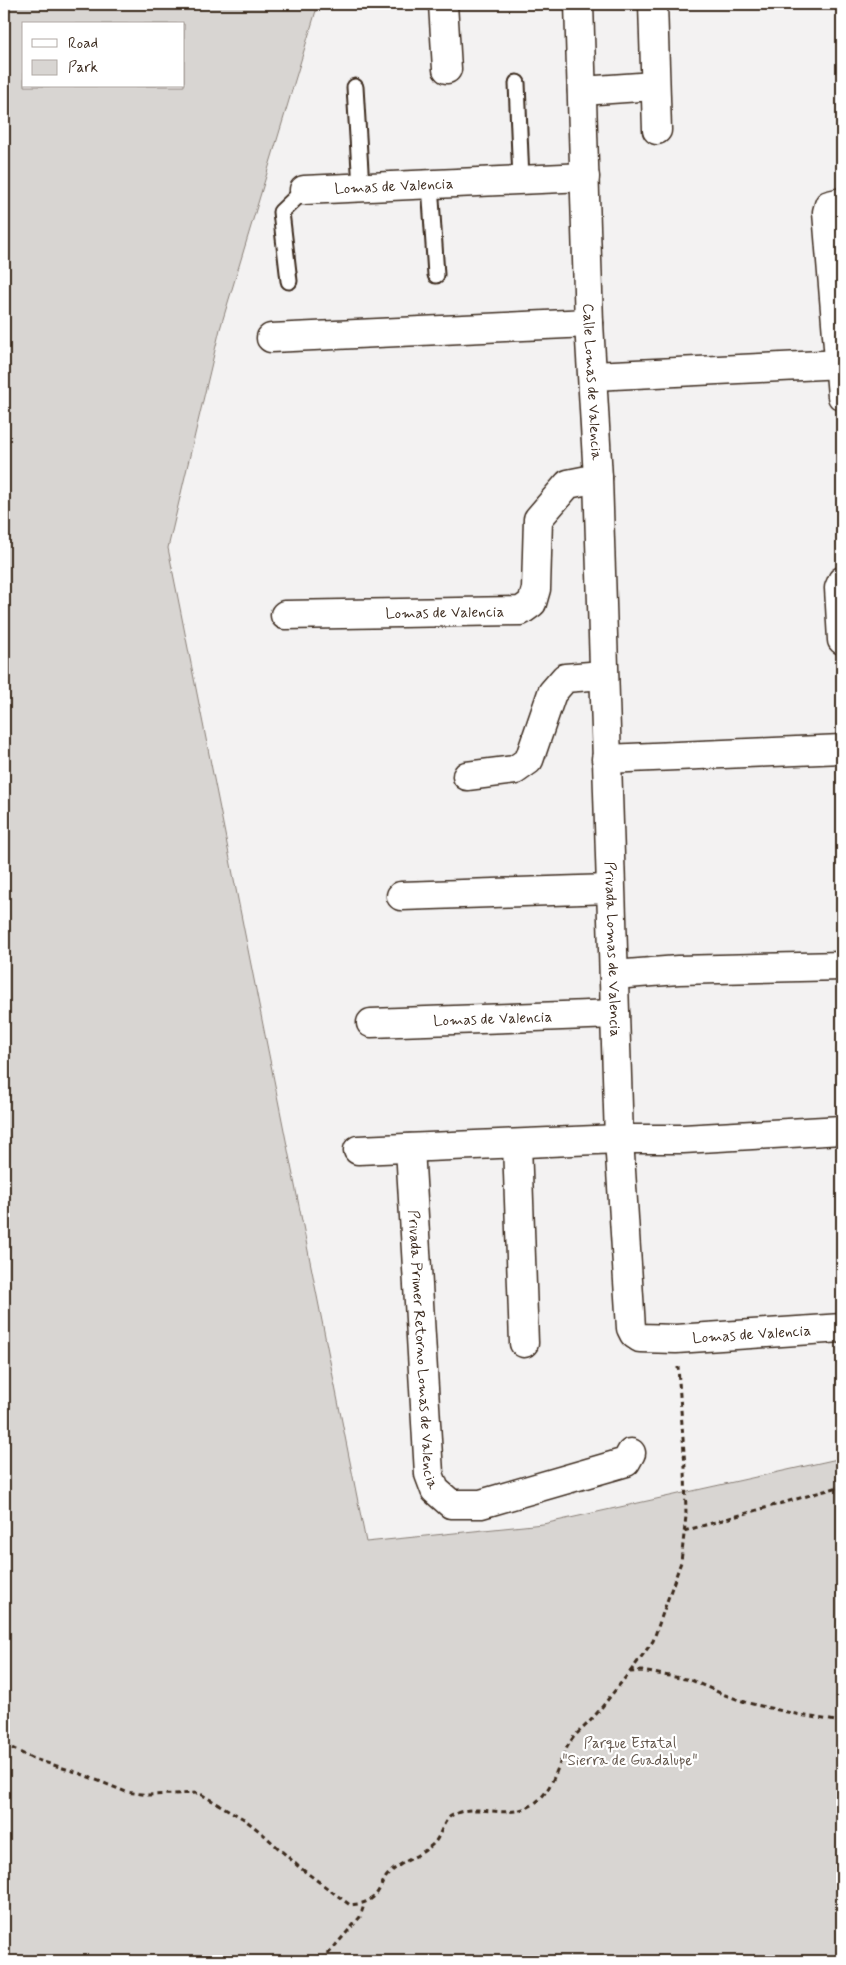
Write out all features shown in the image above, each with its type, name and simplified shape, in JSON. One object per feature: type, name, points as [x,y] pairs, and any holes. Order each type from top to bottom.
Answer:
[{"type":"street","points":[[443,4],[447,69]]},
{"type":"street","name":"Calle Lomas de Valencia","points":[[579,4],[589,323],[598,478],[606,759]]},
{"type":"street","points":[[652,4],[657,130]]},
{"type":"street","points":[[582,91],[654,86]]},
{"type":"street","name":"Lomas de Valencia","points":[[304,190],[585,177]]},
{"type":"street","points":[[842,202],[829,205],[827,212],[841,364],[842,396]]},
{"type":"street","points":[[271,338],[589,323]]},
{"type":"street","points":[[593,376],[841,364]]},
{"type":"street","name":"Lomas de Valencia","points":[[285,615],[521,612],[532,603],[536,589],[538,519],[568,484],[598,478]]},
{"type":"street","points":[[842,581],[839,588],[842,640]]},
{"type":"street","points":[[467,776],[515,770],[529,760],[552,693],[565,678],[603,675]]},
{"type":"street","points":[[606,759],[842,749]]},
{"type":"street","name":"Privada Lomas de Valencia","points":[[606,759],[619,1139],[631,1328],[634,1334]]},
{"type":"street","points":[[401,896],[610,889]]},
{"type":"street","points":[[614,975],[678,970],[842,966]]},
{"type":"street","name":"Lomas de Valencia","points":[[372,1023],[615,1014]]},
{"type":"street","points":[[358,1150],[619,1139],[683,1139],[842,1130]]},
{"type":"street","points":[[517,1144],[524,1343]]},
{"type":"street","name":"Privada Primer Retorno Lomas de Valencia","points":[[410,1148],[429,1474],[435,1490],[451,1504],[481,1504],[626,1462],[631,1454]]},
{"type":"street","name":"Lomas de Valencia","points":[[634,1334],[640,1338],[676,1338],[842,1328]]},
{"type":"lane","points":[[517,83],[521,180]]},
{"type":"lane","points":[[355,87],[361,187]]},
{"type":"lane","points":[[430,184],[436,275]]},
{"type":"lane","name":"Lomas de Valencia","points":[[288,280],[281,212],[304,190]]},
{"type":"path","points":[[4,1744],[31,1758],[80,1773],[126,1792],[149,1795],[199,1793],[244,1819],[264,1834],[299,1867],[350,1905],[361,1904],[372,1899],[386,1877],[404,1861],[427,1849],[437,1840],[449,1817],[473,1810],[510,1812],[535,1803],[544,1794],[573,1738],[592,1720],[653,1641],[681,1562],[686,1516],[685,1467],[676,1338]]},
{"type":"path","points":[[684,1532],[842,1486]]},
{"type":"path","points":[[630,1672],[642,1671],[691,1680],[725,1696],[748,1703],[842,1722]]},
{"type":"path","points":[[322,1961],[360,1918],[364,1905]]},
{"type":"green space","name":"Parque Estatal \"Sierra de Guadalupe\"","points":[[4,4],[318,4],[220,329],[168,548],[366,1542],[543,1524],[842,1458],[842,1961],[4,1961]]}]
